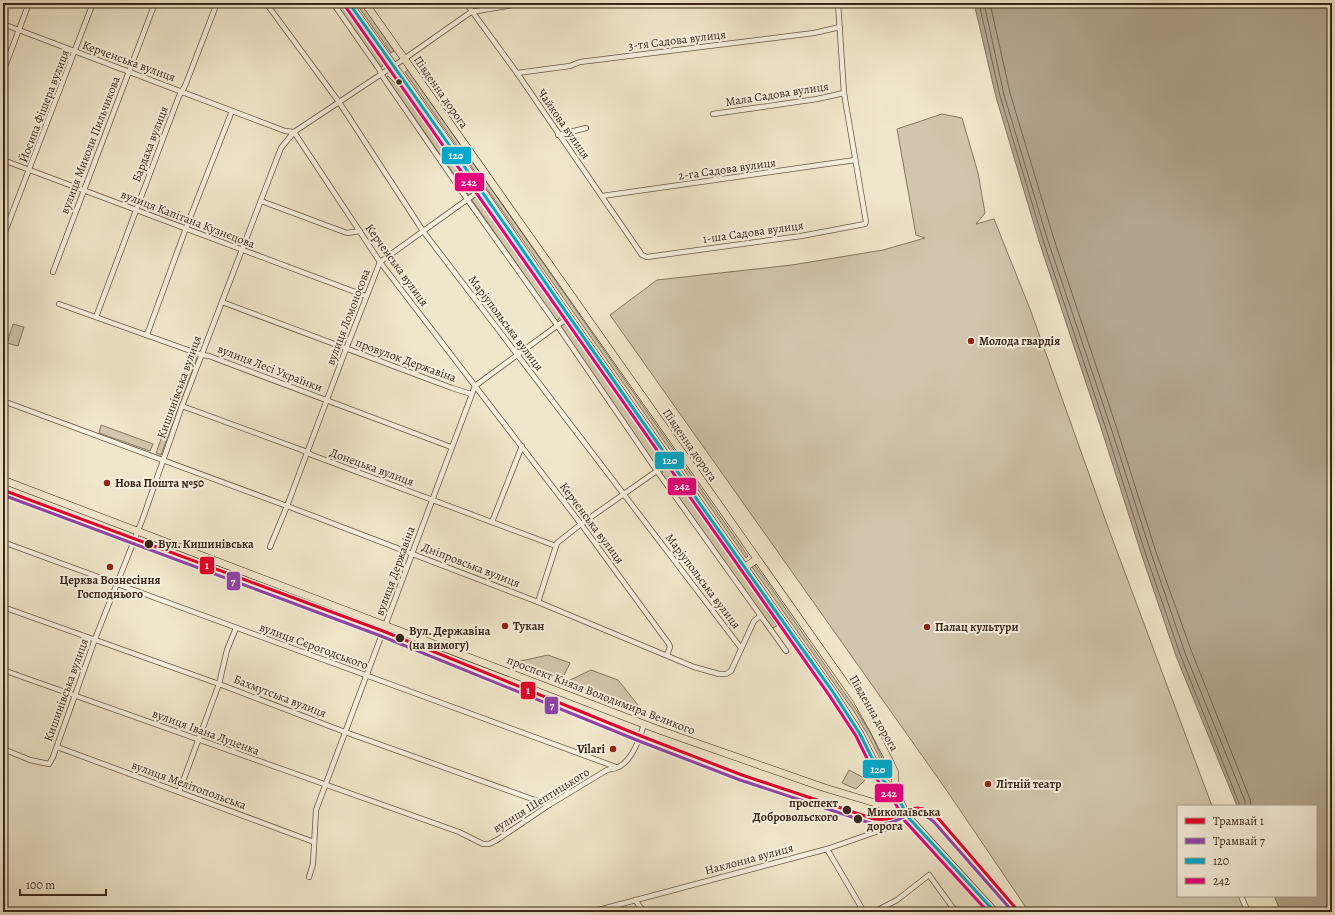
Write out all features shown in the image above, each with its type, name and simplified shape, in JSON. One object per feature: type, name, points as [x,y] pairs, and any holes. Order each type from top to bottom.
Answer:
[{"type":"main road","name":"Південна дорога","points":[[349,3],[482,189],[569,317],[671,461],[744,568],[837,698],[860,734],[883,780],[895,792]]},
{"type":"main road","name":"Південна дорога","points":[[365,3],[856,699],[895,773],[895,792]]},
{"type":"main road","name":"проспект Князя Володимира Великого","points":[[3,480],[138,530],[644,724],[825,788],[882,805],[903,809]]},
{"type":"main road","points":[[744,568],[757,559]]},
{"type":"main road","points":[[895,792],[910,820],[995,912]]},
{"type":"street","points":[[3,72],[29,3]]},
{"type":"street","name":"Йосипа Фішера вулиця","points":[[3,237],[93,3]]},
{"type":"street","name":"вулиця Миколи Пильчикова","points":[[53,272],[155,3]]},
{"type":"street","name":"Бардаха вулиця","points":[[96,317],[179,96],[218,3]]},
{"type":"street","name":"Маріупольська вулиця","points":[[266,3],[339,102],[423,231],[741,648]]},
{"type":"street","points":[[333,3],[467,199],[557,325],[657,471],[786,651]]},
{"type":"street","name":"Чайкова вулиця","points":[[466,3],[471,12],[517,73],[558,135],[642,255],[645,256]]},
{"type":"street","points":[[471,12],[524,3]]},
{"type":"street","points":[[838,3],[844,93],[855,160]]},
{"type":"street","name":"Кишинівська вулиця","points":[[3,749],[30,760],[49,764],[57,747],[95,639],[138,530],[182,406],[281,148],[294,132],[404,59],[471,12]]},
{"type":"street","name":"Керченська вулиця","points":[[3,24],[232,111],[284,130],[294,132],[380,262],[474,386],[522,446],[669,644],[670,647],[667,655]]},
{"type":"street","name":"3-тя Садова вулиця","points":[[517,73],[570,66],[580,62],[814,32],[840,27]]},
{"type":"street","name":"Мала Садова вулиця","points":[[714,114],[817,99],[844,93]]},
{"type":"street","points":[[146,335],[232,111]]},
{"type":"street","points":[[558,135],[586,128]]},
{"type":"street","name":"вулиця Капітана Кузнєцова","points":[[3,160],[366,296]]},
{"type":"street","name":"2-га Садова вулиця","points":[[602,196],[855,160]]},
{"type":"street","name":"1-ша Садова вулиця","points":[[645,256],[801,236],[865,224],[866,222],[855,160]]},
{"type":"street","name":"вулиця Ломоносова","points":[[270,547],[380,262],[482,189]]},
{"type":"street","points":[[261,201],[348,233],[360,231]]},
{"type":"street","name":"провулок Державіна","points":[[222,302],[471,394]]},
{"type":"street","name":"вулиця Лесі Українки","points":[[58,304],[202,355],[209,356],[451,447]]},
{"type":"street","points":[[474,386],[569,317]]},
{"type":"street","name":"вулиця Державіна","points":[[310,876],[313,864],[316,810],[474,386]]},
{"type":"street","name":"Дніпровська вулиця","points":[[3,401],[163,459],[538,602],[694,667],[714,673],[726,674],[732,669],[741,648]]},
{"type":"street","name":"Донецька вулиця","points":[[182,406],[556,546]]},
{"type":"street","points":[[492,522],[522,446]]},
{"type":"street","points":[[538,602],[557,543],[581,524],[671,461]]},
{"type":"street","name":"вулиця Сєрогодського","points":[[3,542],[618,768]]},
{"type":"street","name":"Бахмутська вулиця","points":[[3,607],[95,639],[345,732],[549,805]]},
{"type":"street","points":[[741,648],[754,621],[760,616]]},
{"type":"street","points":[[179,792],[219,684],[227,650],[236,628]]},
{"type":"street","name":"вулиця Івана Луценка","points":[[3,670],[403,813]]},
{"type":"street","name":"вулиця Шептицького","points":[[403,813],[459,832],[486,844],[497,840],[549,805],[607,770],[618,768],[634,752],[641,736],[644,724]]},
{"type":"street","name":"вулиця Мелітопольська","points":[[57,747],[314,842]]},
{"type":"street","name":"Наклонна вулиця","points":[[591,912],[827,849],[910,820]]},
{"type":"street","points":[[827,849],[864,912]]},
{"type":"street","points":[[874,912],[897,900],[929,875],[956,912]]},
{"type":"street","points":[[1241,897],[1248,912]]},
{"type":"street","points":[[635,900],[644,912]]},
{"type":"street","points":[[886,906],[889,912]]},
{"type":"shaded area","points":[[335,3],[343,3],[384,61],[382,67],[380,66]]},
{"type":"shaded area","points":[[356,3],[361,3],[394,51],[391,53]]},
{"type":"shaded area","points":[[408,70],[748,556],[746,558],[405,72]]},
{"type":"shaded area","points":[[388,76],[407,95],[562,315],[558,320],[556,320],[386,77]]},
{"type":"shaded area","points":[[942,114],[962,118],[978,173],[985,213],[976,224],[994,219],[1030,309],[1109,530],[1212,805],[1177,805],[1177,897],[1242,897],[1249,912],[1029,912],[945,788],[610,315],[657,280],[792,265],[883,250],[925,238],[916,235],[897,129]]},
{"type":"shaded area","points":[[13,324],[24,327],[18,346],[7,343]]},
{"type":"shaded area","points":[[563,324],[568,324],[663,460],[661,466],[657,467],[560,327]]},
{"type":"shaded area","points":[[191,356],[197,358],[161,455],[156,453]]},
{"type":"shaded area","points":[[101,425],[153,444],[150,451],[99,433]]},
{"type":"shaded area","points":[[665,468],[670,469],[767,608],[767,612],[777,626],[772,628],[662,474]]},
{"type":"shaded area","points":[[755,565],[857,711],[872,736],[884,762],[882,763],[855,713],[752,567]]},
{"type":"shaded area","points":[[548,655],[570,663],[564,675],[551,675],[516,662]]},
{"type":"shaded area","points":[[591,670],[618,680],[642,710],[566,682]]},
{"type":"shaded area","points":[[849,770],[866,779],[856,789],[842,783]]},
{"type":"water","points":[[974,3],[1332,3],[1332,912],[1281,912],[1274,897],[1317,897],[1317,805],[1237,805],[1176,656],[1142,556],[1039,241],[996,97]]},
{"type":"tram line","name":"1","points":[[3,490],[383,631],[641,736],[742,775],[874,819],[887,819],[912,809],[923,809],[938,818],[1019,912]]},
{"type":"tram line","name":"7","points":[[3,495],[381,636],[639,741],[740,780],[873,824],[887,824],[912,814],[921,814],[934,822],[1013,912]]},
{"type":"transit line","name":"120","points":[[349,3],[833,692],[860,734],[883,780],[895,792],[908,817],[995,912]]},
{"type":"transit line","name":"242","points":[[345,6],[829,695],[856,736],[879,783],[891,795],[904,820],[988,912]]},
{"type":"place","name":"Молода гвардія","points":[[971,341]]},
{"type":"place","name":"Нова Пошта №50","points":[[107,483]]},
{"type":"place","name":"Вул. Кишинівська","points":[[149,544]]},
{"type":"place","name":"Церква Вознесіння Господнього","points":[[110,567]]},
{"type":"place","name":"Тукан","points":[[505,626]]},
{"type":"place","name":"Палац культури","points":[[927,627]]},
{"type":"place","name":"Вул. Державіна (на вимогу)","points":[[400,638]]},
{"type":"place","name":"Vilari","points":[[613,749]]},
{"type":"place","name":"Літній театр","points":[[988,784]]},
{"type":"place","name":"проспект Добровольского","points":[[847,810]]},
{"type":"place","name":"Миколаївська дорога","points":[[858,819]]}]
